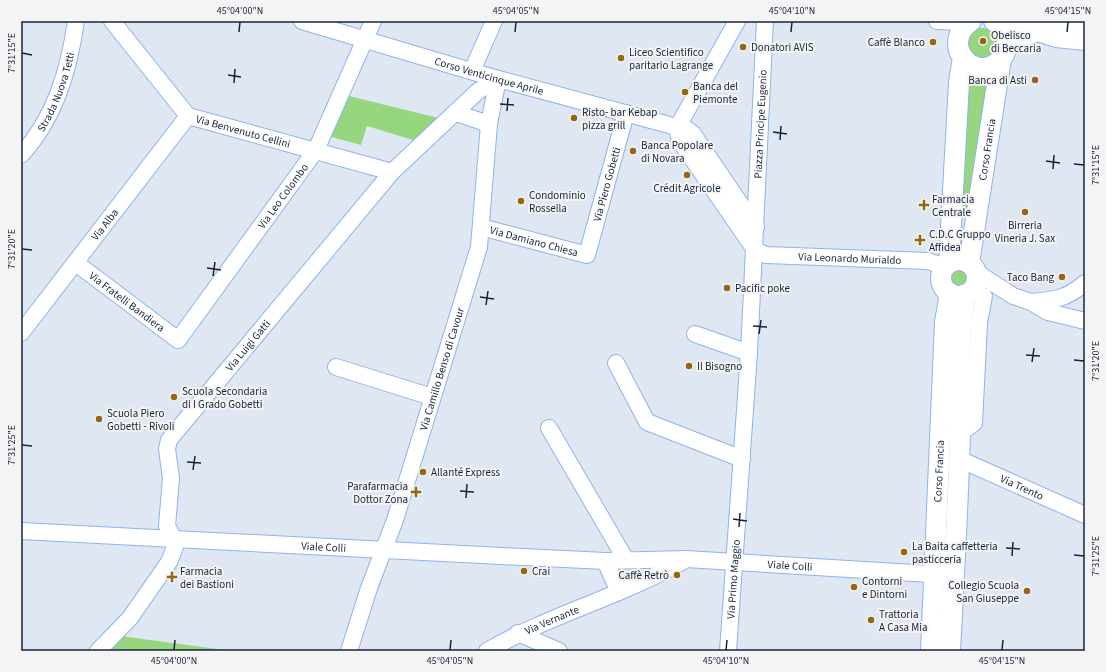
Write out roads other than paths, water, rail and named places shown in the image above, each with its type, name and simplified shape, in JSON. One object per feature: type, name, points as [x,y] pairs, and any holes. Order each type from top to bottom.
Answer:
[{"type":"main road","points":[[994,21],[1085,25]]},
{"type":"main road","points":[[994,21],[1004,31],[1007,39],[1004,53]]},
{"type":"main road","points":[[964,22],[958,40],[958,47],[963,58],[969,64],[980,68],[993,66],[1004,53],[1034,32],[1064,23]]},
{"type":"main road","name":"Corso Francia","points":[[973,267],[1004,53]]},
{"type":"main road","points":[[947,265],[960,260],[973,267],[976,283],[968,294],[945,289],[942,280],[947,265],[959,82],[963,58]]},
{"type":"main road","name":"Corso Francia","points":[[950,651],[960,434],[960,341],[962,313],[968,294]]},
{"type":"main road","name":"Corso Francia","points":[[930,651],[945,322],[968,294]]},
{"type":"street","name":"Strada Nuova Tetti","points":[[21,155],[32,144],[50,115],[64,78],[73,43],[76,21]]},
{"type":"street","name":"Via Benvenuto Cellini","points":[[112,21],[188,116],[392,172]]},
{"type":"street","name":"Corso Venticinque Aprile","points":[[302,21],[498,79],[677,128]]},
{"type":"street","name":"Via Leo Colombo","points":[[178,340],[316,150],[372,21]]},
{"type":"street","points":[[472,71],[494,21]]},
{"type":"street","points":[[737,21],[677,128],[680,141],[755,250]]},
{"type":"street","name":"Piazza Principe Eugenio","points":[[755,250],[765,21]]},
{"type":"street","points":[[937,21],[964,22]]},
{"type":"street","points":[[1034,32],[1056,39],[1085,42]]},
{"type":"street","name":"Via Luigi Gatti","points":[[174,539],[167,526],[171,478],[167,448],[169,440],[392,172],[478,91],[498,79]]},
{"type":"street","name":"Via Camillo Benso di Cavour","points":[[349,651],[382,550],[393,526],[479,248],[489,124],[498,79]]},
{"type":"street","points":[[454,113],[489,124]]},
{"type":"street","name":"Via Piero Gobetti","points":[[587,255],[626,113]]},
{"type":"street","name":"Via Alba","points":[[21,334],[188,116]]},
{"type":"street","points":[[677,128],[688,130],[693,134],[756,227]]},
{"type":"street","name":"Via Damiano Chiesa","points":[[481,227],[587,255]]},
{"type":"street","name":"Via Leonardo Murialdo","points":[[755,250],[766,255],[928,261],[947,265]]},
{"type":"street","name":"Via Primo Maggio","points":[[728,651],[755,250]]},
{"type":"street","name":"Via Fratelli Bandiera","points":[[76,264],[178,340]]},
{"type":"street","points":[[973,267],[1013,296]]},
{"type":"street","points":[[1031,302],[1058,299],[1073,293],[1085,283]]},
{"type":"street","points":[[968,294],[1013,296],[1031,302],[1048,312],[1085,321]]},
{"type":"street","points":[[695,334],[749,353]]},
{"type":"street","points":[[616,363],[647,422],[742,459]]},
{"type":"street","points":[[336,367],[432,397]]},
{"type":"street","points":[[549,428],[626,560]]},
{"type":"street","name":"Via Trento","points":[[959,459],[1085,515]]},
{"type":"street","name":"Viale Colli","points":[[21,531],[605,560],[686,559],[954,576]]},
{"type":"street","points":[[98,651],[130,618],[164,568],[175,548],[174,539]]},
{"type":"street","name":"Via Vernante","points":[[487,651],[518,633],[619,592],[686,559]]},
{"type":"street","points":[[605,560],[619,592]]},
{"type":"street","points":[[518,633],[559,651]]},
{"type":"place","name":"Obelisco di Beccaria","points":[[983,41]]},
{"type":"place","name":"Caffè Blanco","points":[[933,42]]},
{"type":"place","name":"Donatori AVIS","points":[[743,47]]},
{"type":"place","name":"Liceo Scientifico paritario Lagrange","points":[[621,58]]},
{"type":"place","name":"Banca di Asti","points":[[1035,80]]},
{"type":"place","name":"Banca del Piemonte","points":[[685,92]]},
{"type":"place","name":"Risto- bar Kebap pizza grill","points":[[574,118]]},
{"type":"place","name":"Banca Popolare di Novara","points":[[633,151]]},
{"type":"place","name":"Crédit Agricole","points":[[687,175]]},
{"type":"place","name":"Condominio Rossella","points":[[521,201]]},
{"type":"place","name":"Farmacia Centrale","points":[[924,205]]},
{"type":"place","name":"Birreria Vineria J. Sax","points":[[1025,212]]},
{"type":"place","name":"C.D.C Gruppo Affidea","points":[[920,240]]},
{"type":"place","name":"Taco Bang","points":[[1062,277]]},
{"type":"place","name":"Pacific poke","points":[[727,288]]},
{"type":"place","name":"Il Bisogno","points":[[689,366]]},
{"type":"place","name":"Scuola Secondaria di I Grado Gobetti","points":[[174,397]]},
{"type":"place","name":"Scuola Piero Gobetti - Rivoli","points":[[99,419]]},
{"type":"place","name":"Allanté Express","points":[[423,472]]},
{"type":"place","name":"Parafarmacia Dottor Zona","points":[[416,492]]},
{"type":"place","name":"La Baita caffetteria pasticceria","points":[[904,552]]},
{"type":"place","name":"Crai","points":[[524,571]]},
{"type":"place","name":"Caffè Retrò","points":[[677,575]]},
{"type":"place","name":"Farmacia dei Bastioni","points":[[172,577]]},
{"type":"place","name":"Contorni e Dintorni","points":[[854,587]]},
{"type":"place","name":"Collegio Scuola San Giuseppe","points":[[1027,591]]},
{"type":"place","name":"Trattoria A Casa Mia","points":[[871,620]]}]
